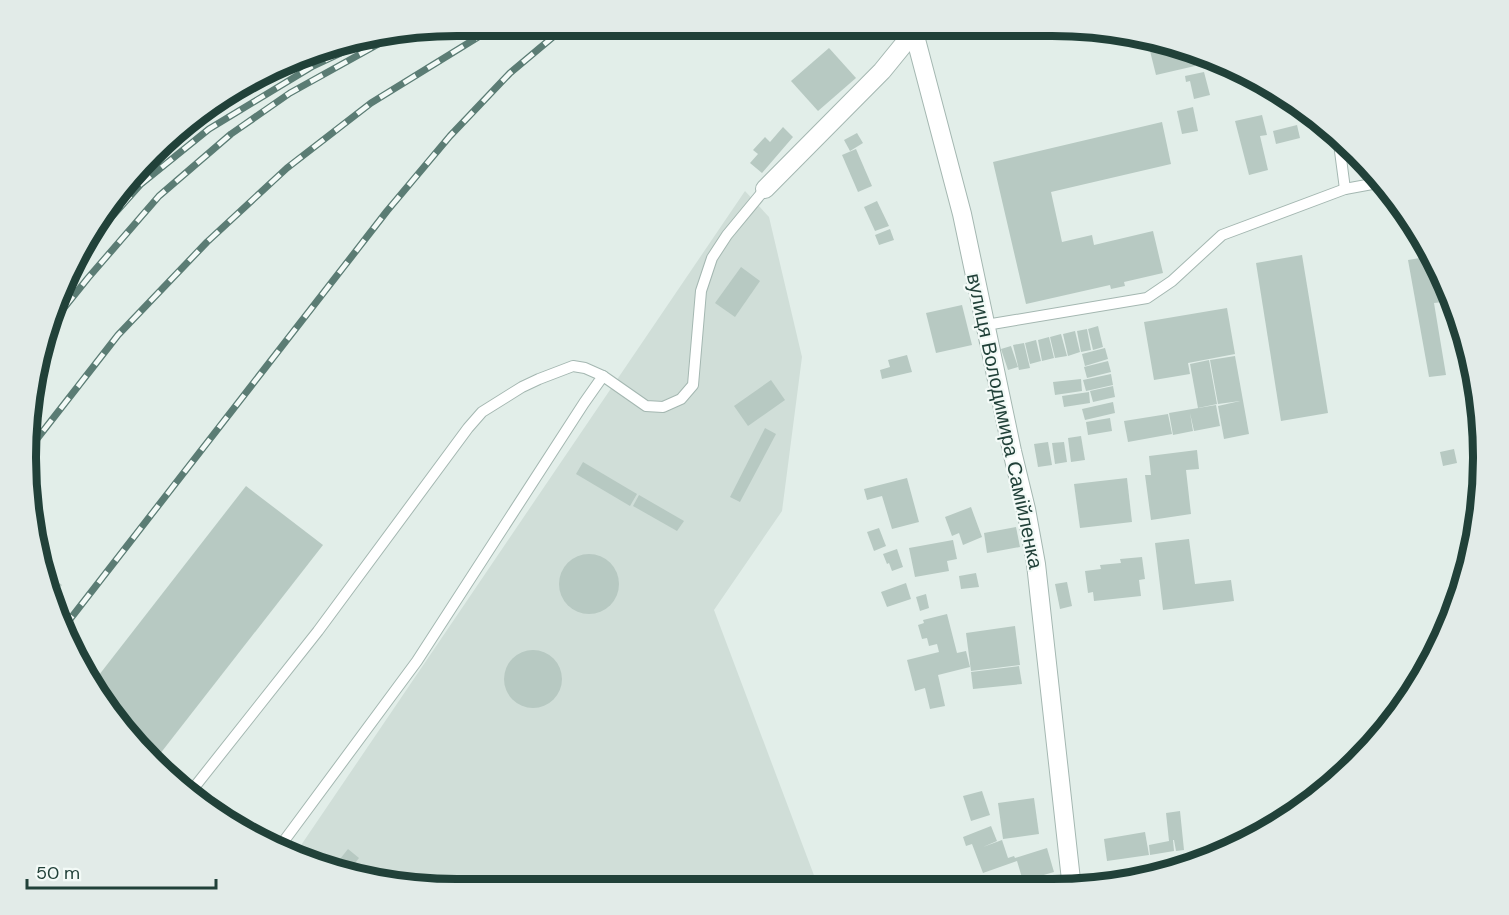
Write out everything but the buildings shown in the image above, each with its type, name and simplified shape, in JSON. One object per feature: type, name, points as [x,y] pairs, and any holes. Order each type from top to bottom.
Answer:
[{"type":"street","points":[[765,189],[882,71],[911,36]]},
{"type":"street","name":"вулиця Володимира Самійленка","points":[[918,36],[962,214],[1026,509],[1036,564],[1071,878]]},
{"type":"lane","points":[[1340,150],[1345,189]]},
{"type":"lane","points":[[986,325],[1147,298],[1172,281],[1222,235],[1345,189],[1372,184]]},
{"type":"lane","points":[[195,787],[318,631],[482,412],[530,383],[573,366],[585,368],[603,376],[646,406],[663,407],[681,399],[693,385],[701,291],[712,258],[727,235],[765,189]]},
{"type":"lane","points":[[284,842],[417,661],[603,376]]},
{"type":"shaded area","points":[[745,191],[769,217],[802,357],[782,511],[714,610],[815,878],[430,878],[348,865],[299,848]]},
{"type":"railway","points":[[37,439],[118,335],[207,242],[287,168],[371,103],[480,36]]},
{"type":"railway","points":[[69,621],[387,211],[450,136],[510,73],[554,36]]},
{"type":"railway","points":[[63,309],[159,196],[231,134],[290,93],[380,43]]},
{"type":"railway","points":[[110,219],[141,184],[209,129],[313,66],[345,51]]}]
